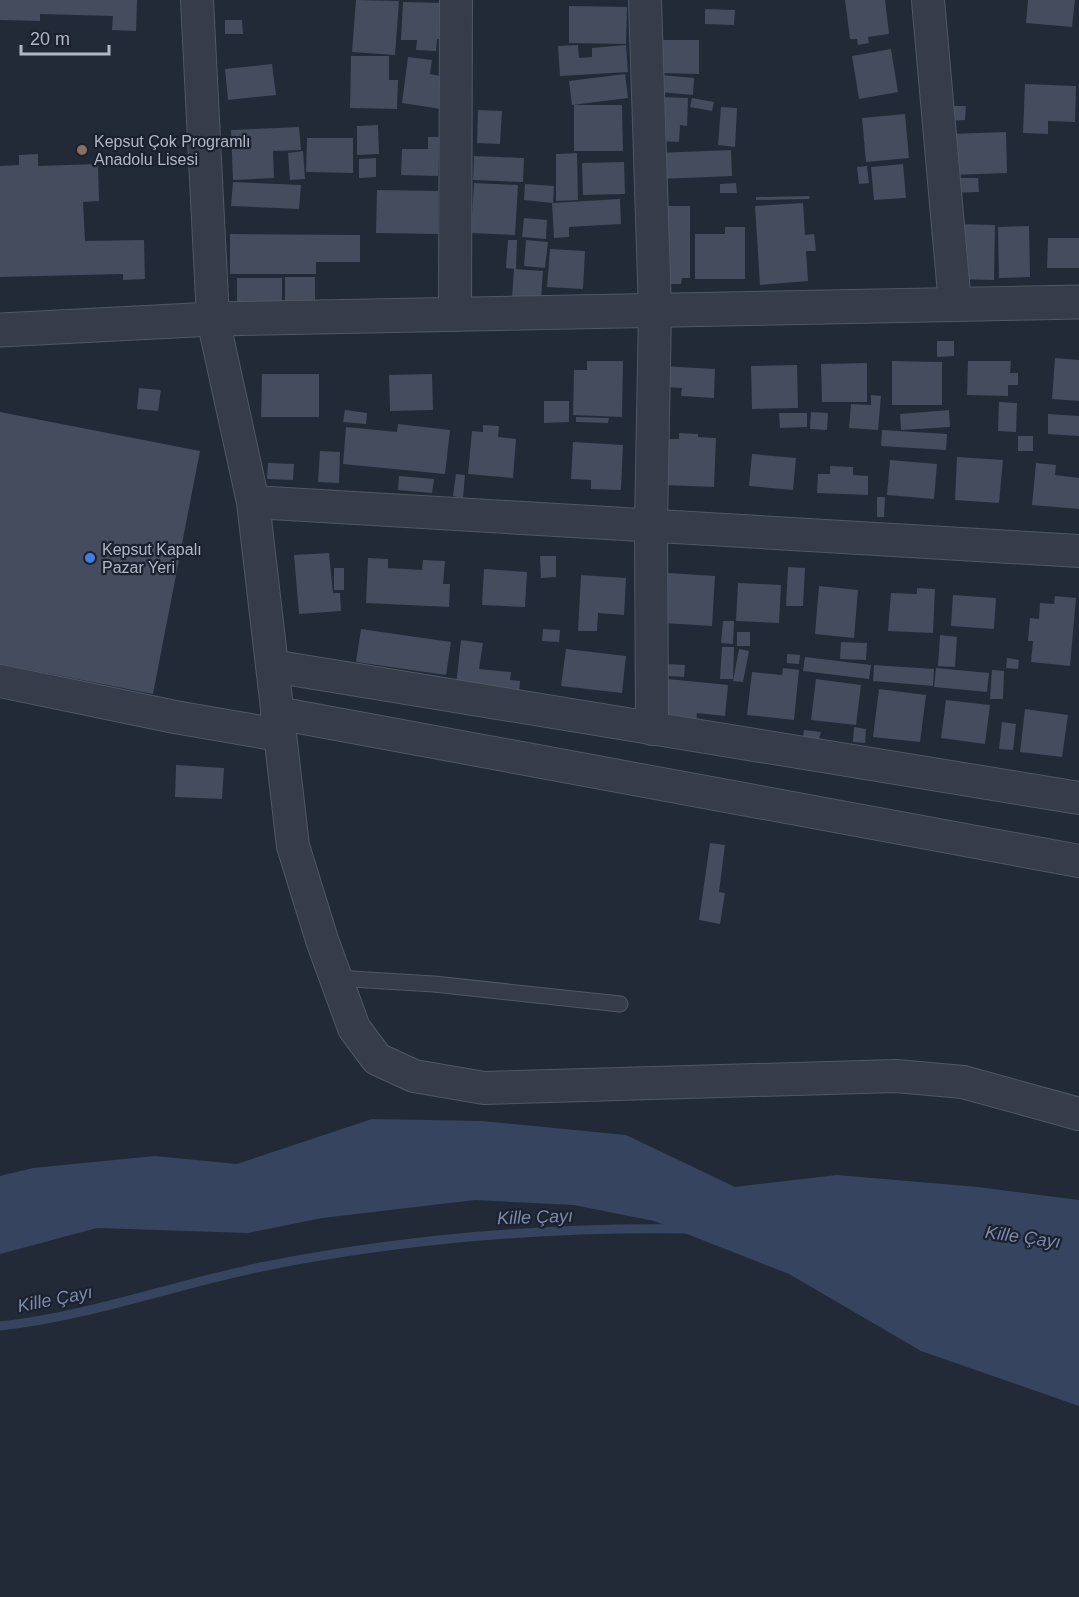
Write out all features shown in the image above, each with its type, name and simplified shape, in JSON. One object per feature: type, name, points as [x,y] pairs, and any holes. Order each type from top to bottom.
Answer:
[{"type":"street","points":[[197,0],[213,319],[253,502],[293,846],[335,978],[354,1028],[376,1059],[414,1076],[484,1088],[896,1076],[963,1082],[1079,1114]]},
{"type":"street","points":[[455,315],[456,0]]},
{"type":"street","points":[[645,0],[655,311],[651,525],[652,729]]},
{"type":"street","points":[[928,0],[955,305]]},
{"type":"street","points":[[0,330],[213,319],[1079,302]]},
{"type":"street","points":[[253,502],[1079,551]]},
{"type":"street","points":[[272,666],[1079,798]]},
{"type":"street","points":[[0,681],[175,717],[278,724],[1079,861]]},
{"type":"lane","points":[[335,978],[434,984],[620,1004]]},
{"type":"water","points":[[372,1119],[482,1121],[626,1135],[735,1187],[837,1175],[978,1187],[1079,1200],[1079,1406],[921,1351],[789,1274],[654,1221],[574,1205],[475,1200],[322,1218],[248,1233],[97,1228],[0,1254],[0,1176],[33,1168],[155,1156],[237,1164]]},
{"type":"building","points":[[0,0],[137,0],[136,31],[112,30],[113,16],[40,14],[40,21],[0,20]]},
{"type":"building","points":[[356,0],[399,1],[395,55],[352,52]]},
{"type":"building","points":[[845,0],[885,0],[889,34],[868,37],[869,43],[858,45],[857,39],[850,39]]},
{"type":"building","points":[[1028,0],[1075,0],[1072,27],[1026,23]]},
{"type":"building","points":[[403,2],[444,3],[443,39],[437,39],[436,51],[416,50],[417,40],[401,40]]},
{"type":"building","points":[[569,6],[627,7],[626,44],[569,43]]},
{"type":"building","points":[[705,9],[735,10],[734,25],[705,24]]},
{"type":"building","points":[[225,20],[242,20],[243,34],[225,34]]},
{"type":"building","points":[[661,40],[699,40],[699,74],[661,73]]},
{"type":"building","points":[[578,45],[579,58],[592,57],[592,48],[626,45],[628,72],[560,76],[558,46]]},
{"type":"building","points":[[891,49],[898,92],[859,99],[852,56]]},
{"type":"building","points":[[351,56],[389,56],[389,80],[398,80],[397,109],[350,108]]},
{"type":"building","points":[[408,57],[432,60],[430,74],[445,77],[441,109],[402,103]]},
{"type":"building","points":[[272,64],[276,95],[228,100],[225,69]]},
{"type":"building","points":[[625,74],[628,98],[572,105],[569,81]]},
{"type":"building","points":[[661,75],[694,78],[693,95],[660,92]]},
{"type":"building","points":[[1025,84],[1076,86],[1075,122],[1048,121],[1048,134],[1023,133]]},
{"type":"building","points":[[660,97],[688,98],[687,126],[680,125],[679,142],[658,141]]},
{"type":"building","points":[[692,98],[714,102],[712,111],[690,107]]},
{"type":"building","points":[[574,105],[622,105],[623,151],[574,151]]},
{"type":"building","points":[[941,106],[966,106],[965,120],[942,121]]},
{"type":"building","points":[[721,107],[737,108],[735,147],[718,145]]},
{"type":"building","points":[[478,110],[502,111],[500,144],[477,143]]},
{"type":"building","points":[[905,114],[909,158],[866,162],[862,118]]},
{"type":"building","points":[[378,125],[379,154],[357,155],[357,126]]},
{"type":"building","points":[[299,127],[301,150],[273,151],[274,178],[233,180],[231,130]]},
{"type":"building","points":[[1006,132],[1007,173],[951,175],[949,134]]},
{"type":"building","points":[[428,137],[439,137],[438,176],[401,175],[402,149],[428,149]]},
{"type":"building","points":[[307,138],[353,138],[353,173],[306,172]]},
{"type":"building","points":[[731,150],[732,176],[659,179],[658,153]]},
{"type":"building","points":[[303,151],[305,179],[290,180],[288,153]]},
{"type":"building","points":[[577,153],[578,200],[556,201],[556,154]]},
{"type":"building","points":[[38,154],[38,166],[98,164],[99,201],[83,202],[85,241],[144,240],[145,279],[123,280],[123,274],[0,277],[0,166],[19,165],[19,155]]},
{"type":"building","points":[[474,156],[524,158],[523,182],[473,180]]},
{"type":"building","points":[[376,158],[376,177],[359,178],[359,159]]},
{"type":"building","points":[[624,162],[625,194],[583,195],[582,163]]},
{"type":"building","points":[[903,164],[906,198],[874,200],[871,167]]},
{"type":"building","points":[[867,166],[869,183],[859,184],[857,167]]},
{"type":"building","points":[[947,178],[978,178],[979,192],[948,193]]},
{"type":"building","points":[[233,182],[301,185],[299,209],[231,206]]},
{"type":"building","points":[[474,183],[518,185],[515,235],[471,233]]},
{"type":"building","points":[[736,183],[737,193],[720,193],[720,184]]},
{"type":"building","points":[[525,184],[554,186],[553,203],[524,200]]},
{"type":"building","points":[[377,190],[438,191],[438,234],[376,233]]},
{"type":"building","points":[[810,196],[809,199],[756,200],[756,197]]},
{"type":"building","points":[[620,199],[621,224],[569,227],[569,237],[554,238],[552,203]]},
{"type":"building","points":[[803,203],[805,235],[814,234],[816,251],[806,251],[808,281],[760,285],[755,206]]},
{"type":"building","points":[[662,206],[690,206],[690,278],[682,278],[681,284],[661,284]]},
{"type":"building","points":[[524,218],[547,220],[546,239],[522,237]]},
{"type":"building","points":[[954,224],[995,225],[994,280],[954,279]]},
{"type":"building","points":[[1029,226],[1030,277],[999,278],[998,227]]},
{"type":"building","points":[[725,227],[745,227],[745,279],[695,279],[695,234],[725,234]]},
{"type":"building","points":[[230,234],[360,235],[360,262],[316,262],[316,274],[230,274]]},
{"type":"building","points":[[1048,238],[1079,238],[1079,268],[1047,268]]},
{"type":"building","points":[[508,240],[517,240],[516,269],[506,268]]},
{"type":"building","points":[[526,240],[548,242],[545,268],[524,266]]},
{"type":"building","points":[[550,249],[585,251],[583,289],[547,287]]},
{"type":"building","points":[[514,269],[543,271],[541,300],[512,298]]},
{"type":"building","points":[[285,277],[315,277],[315,301],[285,301]]},
{"type":"building","points":[[237,278],[282,278],[282,302],[237,302]]},
{"type":"building","points":[[937,341],[954,341],[954,356],[937,357]]},
{"type":"building","points":[[1055,358],[1079,360],[1079,401],[1052,399]]},
{"type":"building","points":[[587,361],[623,361],[622,417],[573,415],[574,370],[587,370]]},
{"type":"building","points":[[892,361],[942,362],[942,405],[892,405]]},
{"type":"building","points":[[968,361],[1011,361],[1010,373],[1018,373],[1018,385],[1008,385],[1008,396],[967,395]]},
{"type":"building","points":[[867,363],[867,402],[822,402],[821,364]]},
{"type":"building","points":[[797,365],[798,408],[752,409],[751,366]]},
{"type":"building","points":[[663,366],[715,369],[714,398],[681,396],[682,388],[662,387]]},
{"type":"building","points":[[262,374],[319,374],[319,417],[261,417]]},
{"type":"building","points":[[432,374],[433,410],[390,411],[389,375]]},
{"type":"building","points":[[139,388],[161,390],[158,411],[137,409]]},
{"type":"building","points":[[871,395],[881,396],[878,430],[849,428],[851,404],[871,405]]},
{"type":"building","points":[[544,401],[569,401],[569,422],[544,423]]},
{"type":"building","points":[[999,402],[1017,403],[1016,432],[998,431]]},
{"type":"building","points":[[345,410],[367,413],[366,424],[343,422]]},
{"type":"building","points":[[949,410],[950,427],[901,430],[900,414]]},
{"type":"building","name":"Kepsut Kapalı Pazar Yeri","points":[[0,412],[200,451],[153,694],[0,664]]},
{"type":"building","points":[[811,412],[828,413],[827,430],[810,429]]},
{"type":"building","points":[[779,413],[807,413],[807,427],[780,428]]},
{"type":"building","points":[[1048,414],[1079,416],[1079,436],[1048,434]]},
{"type":"building","points":[[576,417],[609,418],[608,423],[576,422]]},
{"type":"building","points":[[398,424],[450,430],[445,474],[343,464],[346,427],[397,432]]},
{"type":"building","points":[[483,425],[499,426],[498,437],[516,439],[513,478],[468,474],[472,431],[483,432]]},
{"type":"building","points":[[882,430],[947,434],[946,450],[881,446]]},
{"type":"building","points":[[679,433],[716,438],[714,487],[664,485],[666,439],[679,439]]},
{"type":"building","points":[[1018,436],[1033,436],[1033,451],[1018,451]]},
{"type":"building","points":[[573,442],[623,445],[621,490],[591,489],[591,480],[571,479]]},
{"type":"building","points":[[320,451],[340,452],[339,483],[318,482]]},
{"type":"building","points":[[752,454],[796,458],[793,490],[749,486]]},
{"type":"building","points":[[957,457],[1003,460],[999,503],[955,500]]},
{"type":"building","points":[[890,460],[937,464],[934,499],[887,495]]},
{"type":"building","points":[[268,463],[294,464],[293,480],[267,479]]},
{"type":"building","points":[[1036,463],[1056,465],[1055,475],[1079,478],[1079,509],[1032,505]]},
{"type":"building","points":[[830,466],[853,467],[853,475],[868,476],[868,495],[817,493],[818,474],[830,474]]},
{"type":"building","points":[[456,474],[465,475],[463,498],[453,496]]},
{"type":"building","points":[[399,476],[434,479],[432,493],[398,490]]},
{"type":"building","points":[[877,497],[885,497],[884,517],[877,517]]},
{"type":"building","points":[[329,553],[333,593],[340,593],[341,611],[299,614],[294,555]]},
{"type":"building","points":[[540,556],[556,556],[556,577],[541,578]]},
{"type":"building","points":[[368,558],[388,559],[388,568],[422,570],[423,560],[445,561],[443,584],[450,584],[449,607],[366,603]]},
{"type":"building","points":[[788,567],[805,568],[803,606],[786,606]]},
{"type":"building","points":[[334,568],[344,568],[344,590],[334,590]]},
{"type":"building","points":[[484,569],[527,572],[525,607],[482,605]]},
{"type":"building","points":[[668,573],[715,576],[712,626],[664,623]]},
{"type":"building","points":[[581,575],[626,578],[624,615],[598,613],[597,631],[578,631]]},
{"type":"building","points":[[738,583],[781,585],[779,623],[736,621]]},
{"type":"building","points":[[819,586],[858,590],[854,638],[815,634]]},
{"type":"building","points":[[917,588],[935,589],[933,633],[888,631],[891,593],[917,594]]},
{"type":"building","points":[[953,595],[996,598],[994,629],[951,626]]},
{"type":"building","points":[[1055,596],[1076,598],[1070,666],[1031,662],[1033,641],[1028,641],[1030,618],[1039,619],[1040,603],[1054,604]]},
{"type":"building","points":[[723,621],[734,621],[733,644],[721,643]]},
{"type":"building","points":[[361,629],[451,642],[446,675],[356,662]]},
{"type":"building","points":[[543,629],[560,630],[559,642],[542,641]]},
{"type":"building","points":[[737,632],[750,632],[750,646],[737,646]]},
{"type":"building","points":[[940,635],[957,637],[955,667],[938,666]]},
{"type":"building","points":[[461,640],[483,643],[479,669],[511,672],[510,680],[520,681],[519,693],[456,685]]},
{"type":"building","points":[[841,642],[867,643],[866,660],[840,659]]},
{"type":"building","points":[[722,647],[734,647],[733,679],[720,679]]},
{"type":"building","points":[[566,649],[626,656],[622,693],[561,686]]},
{"type":"building","points":[[739,649],[749,651],[743,682],[733,681]]},
{"type":"building","points":[[787,654],[800,655],[799,664],[787,663]]},
{"type":"building","points":[[805,657],[871,665],[869,679],[803,671]]},
{"type":"building","points":[[1007,658],[1019,660],[1018,669],[1006,668]]},
{"type":"building","points":[[668,664],[685,665],[684,677],[668,676]]},
{"type":"building","points":[[874,665],[934,669],[933,686],[873,681]]},
{"type":"building","points":[[783,668],[799,670],[794,720],[747,715],[752,672],[782,675]]},
{"type":"building","points":[[936,668],[989,673],[987,692],[934,687]]},
{"type":"building","points":[[992,670],[1004,671],[1003,699],[990,699]]},
{"type":"building","points":[[668,679],[728,685],[725,716],[697,713],[696,724],[664,720]]},
{"type":"building","points":[[816,679],[861,685],[856,725],[811,720]]},
{"type":"building","points":[[879,689],[926,695],[920,742],[873,737]]},
{"type":"building","points":[[946,700],[990,705],[985,744],[941,738]]},
{"type":"building","points":[[1025,709],[1068,715],[1062,757],[1020,752]]},
{"type":"building","points":[[1002,722],[1016,724],[1013,750],[999,749]]},
{"type":"building","points":[[854,727],[866,729],[865,743],[853,742]]},
{"type":"building","points":[[804,730],[821,732],[819,739],[803,737]]},
{"type":"building","points":[[176,765],[224,768],[222,799],[175,797]]},
{"type":"building","points":[[710,843],[725,845],[719,892],[725,893],[720,924],[699,920]]},
{"type":"waterway","name":"Kille Çayı","points":[[0,1326],[67,1315],[232,1273],[370,1249],[527,1233],[686,1229]]},
{"type":"place","name":"Kepsut Çok Programlı Anadolu Lisesi","points":[[82,150]]},
{"type":"place","name":"Kepsut Kapalı Pazar Yeri","points":[[90,558]]}]
